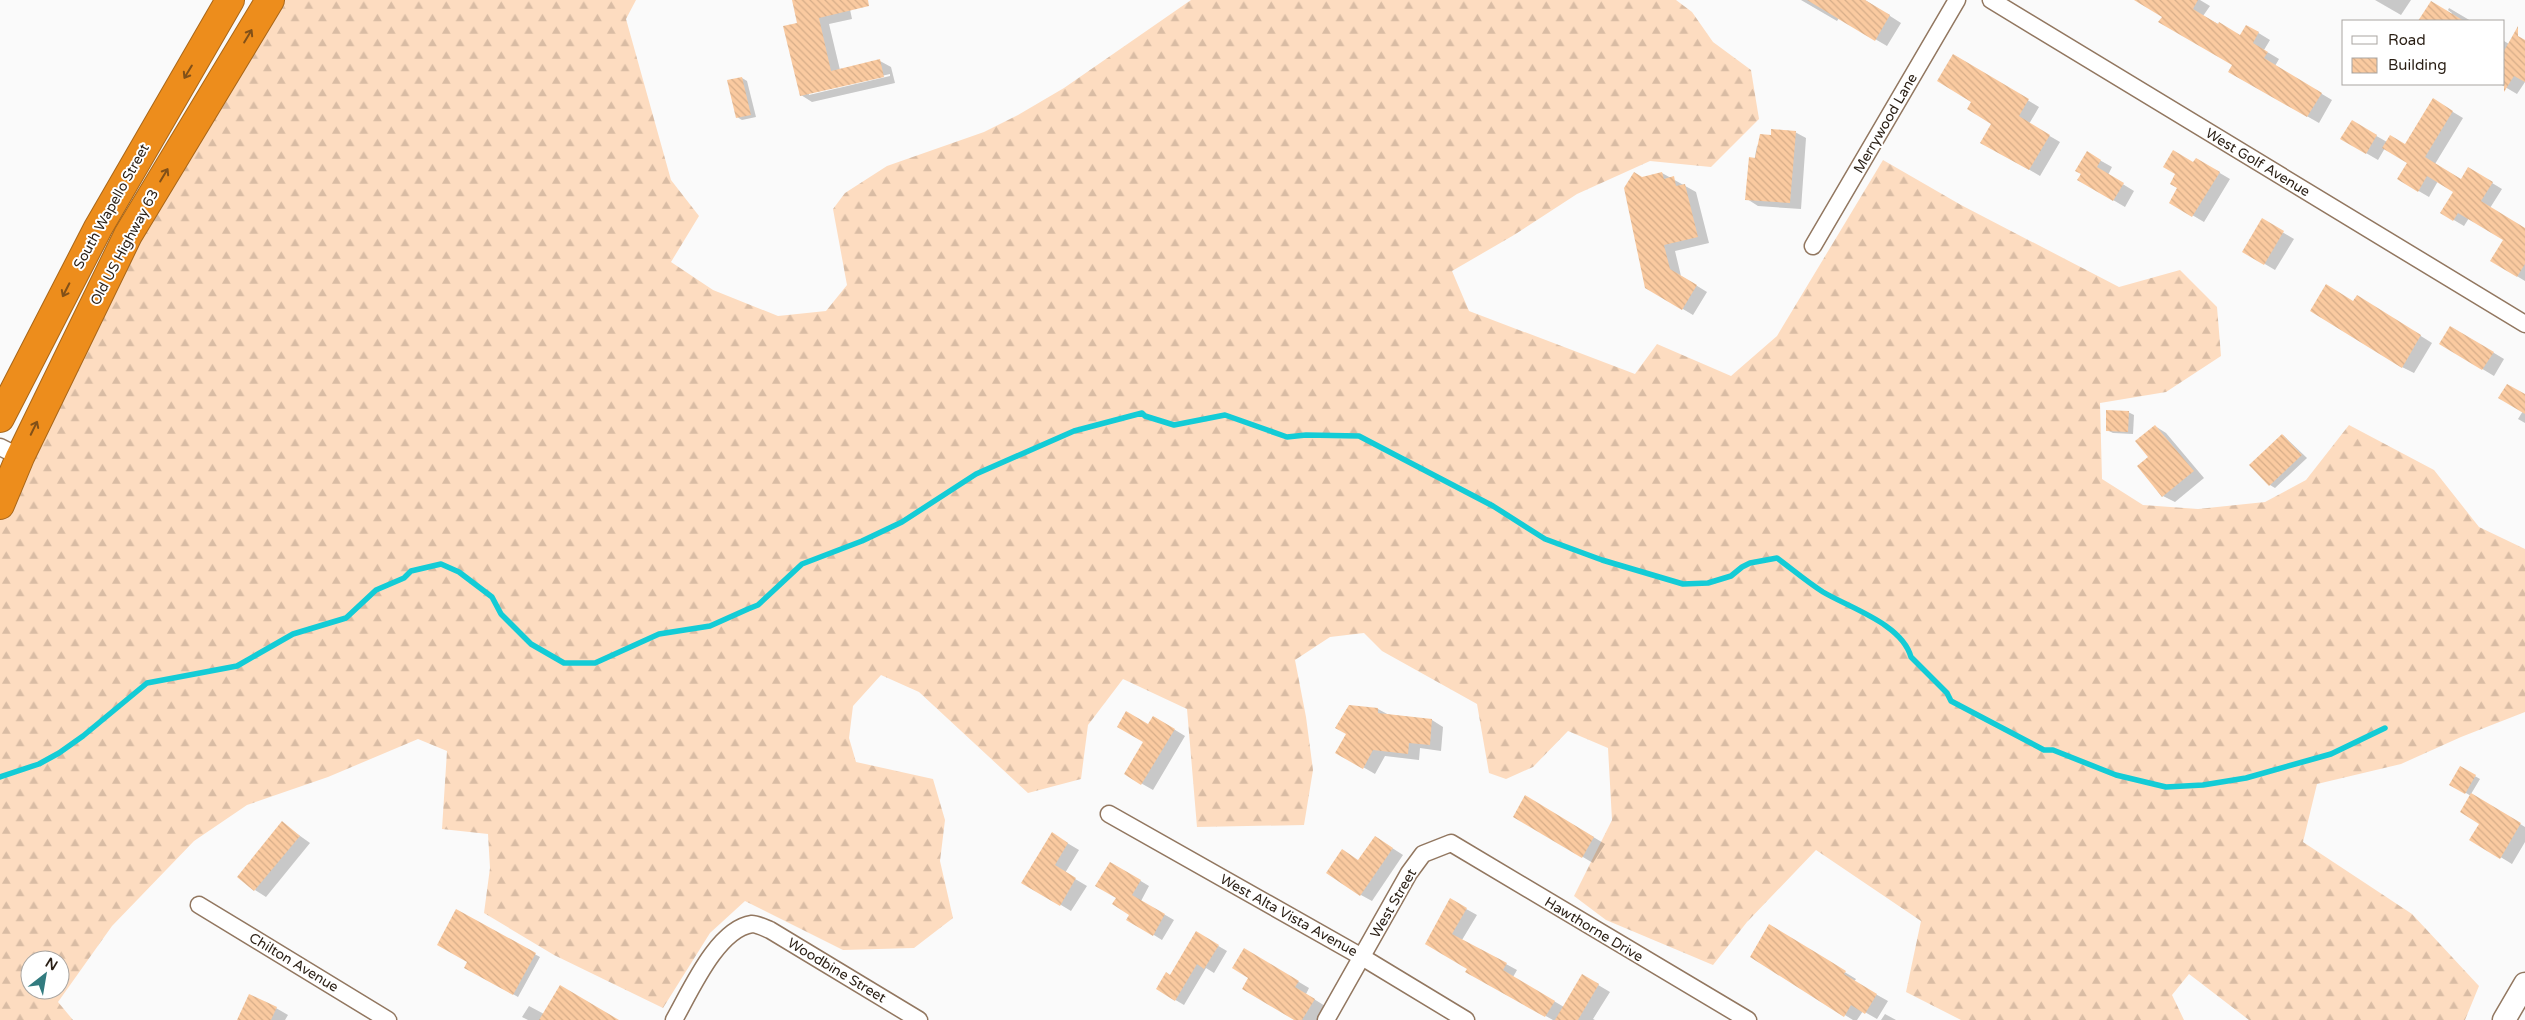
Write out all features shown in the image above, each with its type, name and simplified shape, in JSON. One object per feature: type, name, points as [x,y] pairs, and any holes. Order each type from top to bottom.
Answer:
[{"type":"highway","name":"South Wapello Street","points":[[0,418],[98,228],[230,0]]},
{"type":"highway","name":"Old US Highway 63","points":[[0,505],[10,452],[128,234],[270,0]]},
{"type":"main road","points":[[2504,1020],[2525,984]]},
{"type":"street","name":"Merrywood Lane","points":[[1813,246],[1957,0]]},
{"type":"street","name":"West Golf Avenue","points":[[1991,0],[2525,324]]},
{"type":"street","name":"West Alta Vista Avenue","points":[[1109,814],[1362,957],[1466,1020]]},
{"type":"street","name":"Hawthorne Drive","points":[[1440,846],[1451,843],[1748,1020]]},
{"type":"street","name":"West Street","points":[[1326,1020],[1409,873],[1423,854],[1440,846]]},
{"type":"street","name":"Chilton Avenue","points":[[199,905],[388,1020]]},
{"type":"street","name":"Woodbine Street","points":[[674,1020],[710,957],[730,933],[753,924],[770,930],[918,1020]]},
{"type":"green space","points":[[270,0],[636,0],[626,19],[671,180],[699,216],[671,262],[713,290],[778,316],[826,311],[847,285],[833,209],[845,193],[887,166],[984,132],[1018,115],[1064,88],[1191,0],[1676,0],[1692,12],[1713,42],[1751,70],[1759,119],[1711,167],[1650,161],[1577,194],[1514,235],[1452,271],[1469,311],[1635,374],[1657,344],[1731,376],[1777,336],[1883,160],[1961,205],[2119,287],[2180,270],[2217,307],[2221,356],[2166,392],[2100,403],[2102,479],[2143,505],[2198,509],[2265,502],[2306,480],[2349,425],[2434,470],[2479,527],[2525,549],[2525,712],[2461,737],[2401,764],[2317,784],[2303,842],[2412,914],[2479,986],[2465,1020],[2249,1020],[2189,974],[2172,995],[2184,1020],[1961,1020],[1906,992],[1921,921],[1816,850],[1747,922],[1713,965],[1606,920],[1574,896],[1612,820],[1608,748],[1568,731],[1533,767],[1506,779],[1489,773],[1477,704],[1382,651],[1364,633],[1330,637],[1295,660],[1306,717],[1313,770],[1304,825],[1197,827],[1187,709],[1123,679],[1088,725],[1081,779],[1028,793],[919,692],[881,675],[853,706],[849,738],[856,762],[933,779],[945,820],[940,861],[953,918],[914,948],[843,950],[745,901],[710,933],[663,1008],[554,955],[484,913],[490,868],[488,834],[442,829],[447,751],[418,739],[328,777],[247,805],[194,841],[112,926],[70,985],[70,950],[20,950],[20,1000],[59,1000],[58,1002],[73,1020],[0,1020],[0,505]]},
{"type":"building","points":[[792,0],[868,0],[869,6],[819,18],[831,71],[880,59],[884,77],[800,96],[783,26],[797,23]]},
{"type":"building","points":[[1807,0],[1865,0],[1890,15],[1875,41]]},
{"type":"building","points":[[2134,0],[2198,0],[2193,9],[2218,24],[2219,22],[2240,35],[2246,25],[2259,32],[2253,43],[2268,52],[2264,58],[2322,93],[2307,117],[2228,72],[2232,65],[2158,22],[2162,17]]},
{"type":"building","points":[[2431,1],[2462,20],[2419,20]]},
{"type":"building","points":[[2518,26],[2518,36],[2525,40],[2525,82],[2514,76],[2504,92],[2505,85],[2505,49]]},
{"type":"building","points":[[1953,54],[2029,99],[2019,116],[2050,135],[2029,170],[1980,143],[1991,124],[1967,109],[1971,102],[1937,81]]},
{"type":"building","points":[[742,77],[751,115],[736,118],[727,80]]},
{"type":"building","points":[[2433,98],[2453,111],[2425,157],[2461,179],[2468,167],[2493,182],[2481,201],[2525,228],[2525,264],[2517,277],[2490,261],[2503,240],[2458,213],[2453,221],[2440,213],[2453,192],[2427,176],[2418,192],[2397,179],[2407,163],[2382,148],[2390,135],[2405,144]]},
{"type":"building","points":[[2352,120],[2377,135],[2366,154],[2340,139]]},
{"type":"building","points":[[1771,129],[1796,131],[1790,203],[1745,200],[1749,157],[1755,158],[1760,134],[1771,135]]},
{"type":"building","points":[[2173,150],[2193,162],[2196,158],[2220,172],[2192,217],[2169,203],[2177,188],[2170,184],[2175,174],[2163,167]]},
{"type":"building","points":[[2087,151],[2101,160],[2097,167],[2124,183],[2113,201],[2077,180],[2081,174],[2075,171]]},
{"type":"building","points":[[1634,172],[1642,177],[1662,172],[1664,179],[1674,176],[1676,186],[1685,184],[1698,237],[1664,245],[1670,269],[1697,285],[1682,310],[1645,288],[1624,188]]},
{"type":"building","points":[[2262,218],[2284,231],[2264,265],[2242,252]]},
{"type":"building","points":[[2326,284],[2353,301],[2357,295],[2421,335],[2402,368],[2310,311]]},
{"type":"building","points":[[2450,326],[2494,352],[2482,370],[2439,344]]},
{"type":"building","points":[[2507,384],[2525,394],[2525,414],[2498,398]]},
{"type":"building","points":[[2106,410],[2129,411],[2128,432],[2106,431]]},
{"type":"building","points":[[2155,425],[2194,471],[2162,497],[2137,466],[2148,457],[2135,441]]},
{"type":"building","points":[[2282,434],[2302,455],[2269,486],[2249,465]]},
{"type":"building","points":[[1349,705],[1378,708],[1378,713],[1432,719],[1430,745],[1409,743],[1408,754],[1373,750],[1363,769],[1335,753],[1346,734],[1335,728]]},
{"type":"building","points":[[1126,711],[1148,724],[1153,716],[1175,729],[1141,785],[1124,774],[1143,742],[1117,727]]},
{"type":"building","points":[[2460,766],[2476,775],[2465,794],[2449,785]]},
{"type":"building","points":[[2471,793],[2521,823],[2500,859],[2469,840],[2479,824],[2460,812]]},
{"type":"building","points":[[1525,795],[1594,837],[1582,858],[1513,817]]},
{"type":"building","points":[[282,821],[300,836],[254,891],[237,877]]},
{"type":"building","points":[[1052,832],[1068,843],[1055,865],[1076,878],[1060,906],[1021,883]]},
{"type":"building","points":[[1375,836],[1393,848],[1360,896],[1326,873],[1342,849],[1358,860]]},
{"type":"building","points":[[1110,862],[1141,880],[1132,895],[1165,914],[1153,936],[1126,920],[1129,915],[1112,904],[1116,898],[1095,886]]},
{"type":"building","points":[[1450,898],[1467,908],[1452,934],[1507,963],[1503,970],[1555,1001],[1545,1017],[1465,972],[1467,969],[1425,944]]},
{"type":"building","points":[[456,909],[536,953],[513,995],[464,968],[467,962],[437,945]]},
{"type":"building","points":[[1769,924],[1846,971],[1844,974],[1877,994],[1865,1014],[1851,1005],[1844,1017],[1750,957]]},
{"type":"building","points":[[1196,931],[1219,945],[1204,969],[1197,964],[1175,1001],[1156,989],[1166,972],[1170,975]]},
{"type":"building","points":[[1244,948],[1299,981],[1295,987],[1315,999],[1302,1020],[1294,1020],[1242,989],[1248,978],[1232,968]]},
{"type":"building","points":[[1582,974],[1599,984],[1578,1020],[1555,1020]]},
{"type":"building","points":[[560,985],[619,1020],[539,1020]]},
{"type":"building","points":[[249,994],[277,1007],[271,1020],[237,1020]]},
{"type":"waterway","points":[[0,777],[39,764],[59,753],[83,736],[147,683],[237,666],[293,634],[346,618],[376,590],[404,578],[411,571],[441,564],[459,572],[492,597],[501,614],[531,644],[564,663],[595,663],[659,634],[710,626],[758,605],[802,564],[862,541],[902,522],[976,474],[1074,431],[1142,413],[1145,416],[1174,425],[1225,415],[1287,437],[1306,435],[1359,436],[1493,506],[1545,539],[1602,560],[1683,584],[1708,583],[1731,576],[1750,563],[1777,558],[1823,592],[1874,618],[1897,635],[1906,645],[1911,657],[1947,693],[1951,701],[2044,750],[2053,750],[2116,775],[2166,787],[2203,785],[2246,778],[2331,754],[2385,728]]}]
